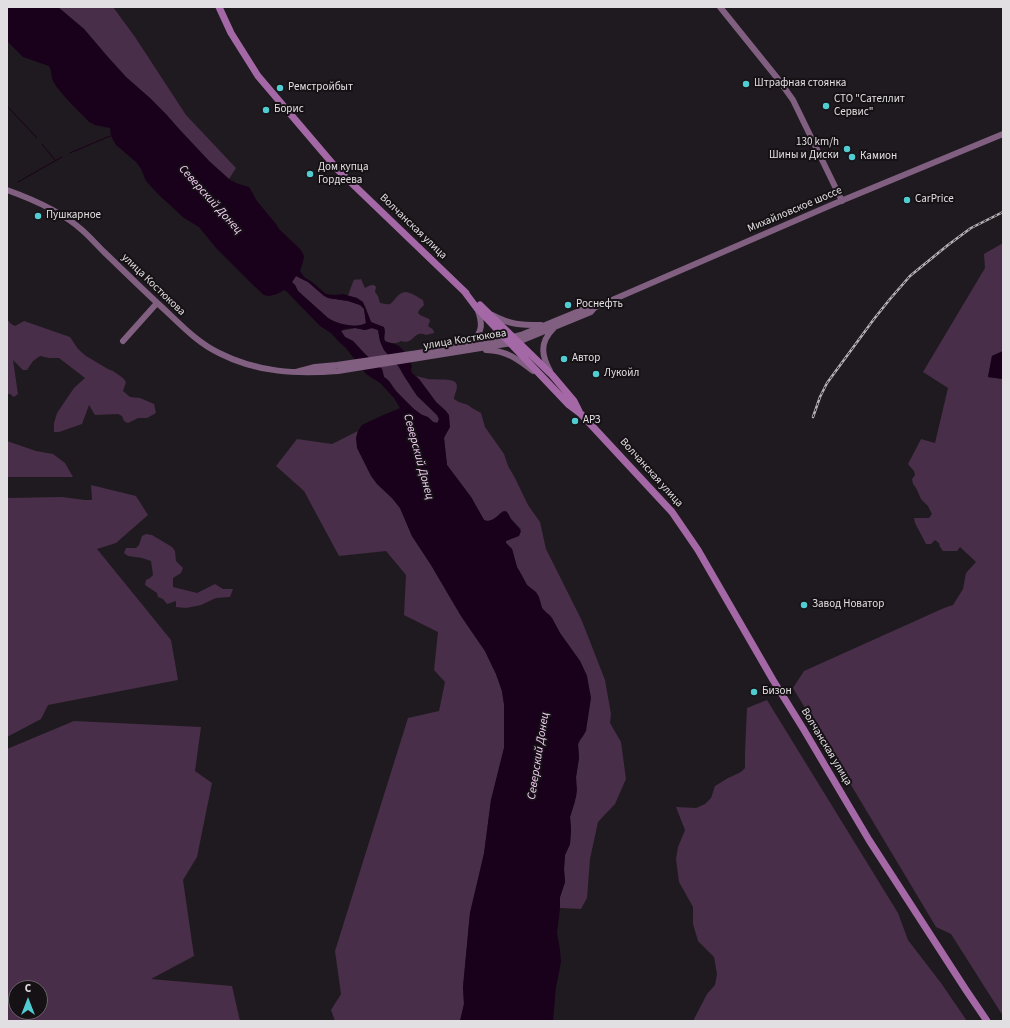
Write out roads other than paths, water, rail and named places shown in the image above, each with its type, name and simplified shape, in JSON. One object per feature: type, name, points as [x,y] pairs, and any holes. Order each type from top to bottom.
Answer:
[{"type":"main road","name":"Волчанская улица","points":[[219,7],[232,33],[258,76],[325,155],[464,291],[489,313],[544,378],[569,405],[581,414],[672,512],[698,550],[773,680],[869,840],[987,1021]]},
{"type":"main road","points":[[720,7],[793,100],[842,201]]},
{"type":"main road","name":"Михайловское шоссе","points":[[512,340],[544,325],[596,306],[1003,134]]},
{"type":"main road","name":"улица Костюкова","points":[[7,190],[33,200],[62,216],[81,229],[157,303],[202,343],[218,353],[252,366],[275,371],[296,372],[315,367],[338,368],[512,340]]},
{"type":"main road","name":"Волчанская улица","points":[[464,291],[476,307],[552,375],[574,401],[581,414]]},
{"type":"main road","points":[[123,341],[157,303]]},
{"type":"main road","name":"Михайловское шоссе","points":[[512,340],[554,327],[591,312],[596,306]]},
{"type":"main road","points":[[470,347],[481,330],[480,317],[476,307]]},
{"type":"main road","points":[[489,313],[501,320],[511,323],[524,325],[544,325]]},
{"type":"main road","points":[[552,375],[545,362],[543,346],[546,337],[554,327]]},
{"type":"main road","points":[[470,347],[494,350],[511,355],[544,378]]},
{"type":"water","name":"Северский Донец","points":[[7,7],[58,7],[84,29],[126,77],[166,114],[209,161],[229,179],[249,187],[257,201],[279,229],[301,250],[304,256],[300,271],[304,277],[326,294],[343,294],[357,298],[363,302],[371,322],[384,327],[385,341],[397,345],[402,349],[412,366],[412,373],[419,379],[436,402],[449,415],[450,427],[444,438],[447,465],[471,497],[484,520],[490,521],[505,511],[521,531],[519,536],[506,541],[506,543],[512,549],[517,567],[527,585],[536,592],[542,608],[552,618],[560,633],[580,661],[587,676],[591,698],[586,731],[578,744],[579,758],[576,777],[577,790],[570,817],[570,844],[565,855],[565,882],[560,897],[557,933],[561,962],[556,987],[553,1021],[460,1021],[464,1004],[463,987],[470,913],[484,854],[491,800],[504,748],[504,704],[502,691],[496,674],[485,651],[461,616],[412,536],[400,508],[371,476],[357,448],[356,438],[362,425],[400,408],[394,398],[380,383],[366,374],[346,348],[331,333],[320,326],[286,291],[284,290],[269,296],[264,295],[254,286],[216,248],[199,227],[184,218],[146,181],[136,162],[116,145],[111,136],[110,128],[95,125],[89,122],[70,102],[53,81],[49,66],[23,57],[7,41]],"holes":[[[296,276],[308,282],[328,298],[348,301],[360,305],[364,309],[366,323],[358,326],[352,326],[336,322],[328,318],[298,291],[292,282]],[[355,328],[365,330],[372,328],[378,330],[380,341],[384,350],[399,367],[417,396],[437,415],[439,419],[437,423],[433,422],[428,417],[422,415],[414,409],[384,377],[382,369],[353,341],[345,337],[341,331],[344,329]]]},
{"type":"water","points":[[1003,351],[1003,379],[988,377],[992,356]]},
{"type":"waterway","points":[[7,106],[37,138]]},
{"type":"waterway","points":[[70,153],[110,136]]},
{"type":"waterway","points":[[42,144],[55,160]]},
{"type":"waterway","points":[[18,182],[62,157]]},
{"type":"railway","points":[[813,417],[827,383],[874,319],[910,276],[971,228],[1003,212]]},
{"type":"place","name":"Штрафная стоянка","points":[[746,84]]},
{"type":"place","name":"Ремстройбыт","points":[[280,88]]},
{"type":"place","name":"СТО \"Сателлит Сервис\"","points":[[826,106]]},
{"type":"place","name":"Борис","points":[[266,110]]},
{"type":"place","name":"130 km/h Шины и Диски","points":[[847,149]]},
{"type":"place","name":"Камион","points":[[852,157]]},
{"type":"place","name":"Дом купца Гордеева","points":[[310,174]]},
{"type":"place","name":"CarPrice","points":[[907,200]]},
{"type":"place","name":"Пушкарное","points":[[38,216]]},
{"type":"place","name":"Роснефть","points":[[568,305]]},
{"type":"place","name":"Автор","points":[[564,359]]},
{"type":"place","name":"Лукойл","points":[[596,374]]},
{"type":"place","name":"АРЗ","points":[[575,421]]},
{"type":"place","name":"Завод Новатор","points":[[804,605]]},
{"type":"place","name":"Бизон","points":[[754,692]]}]
